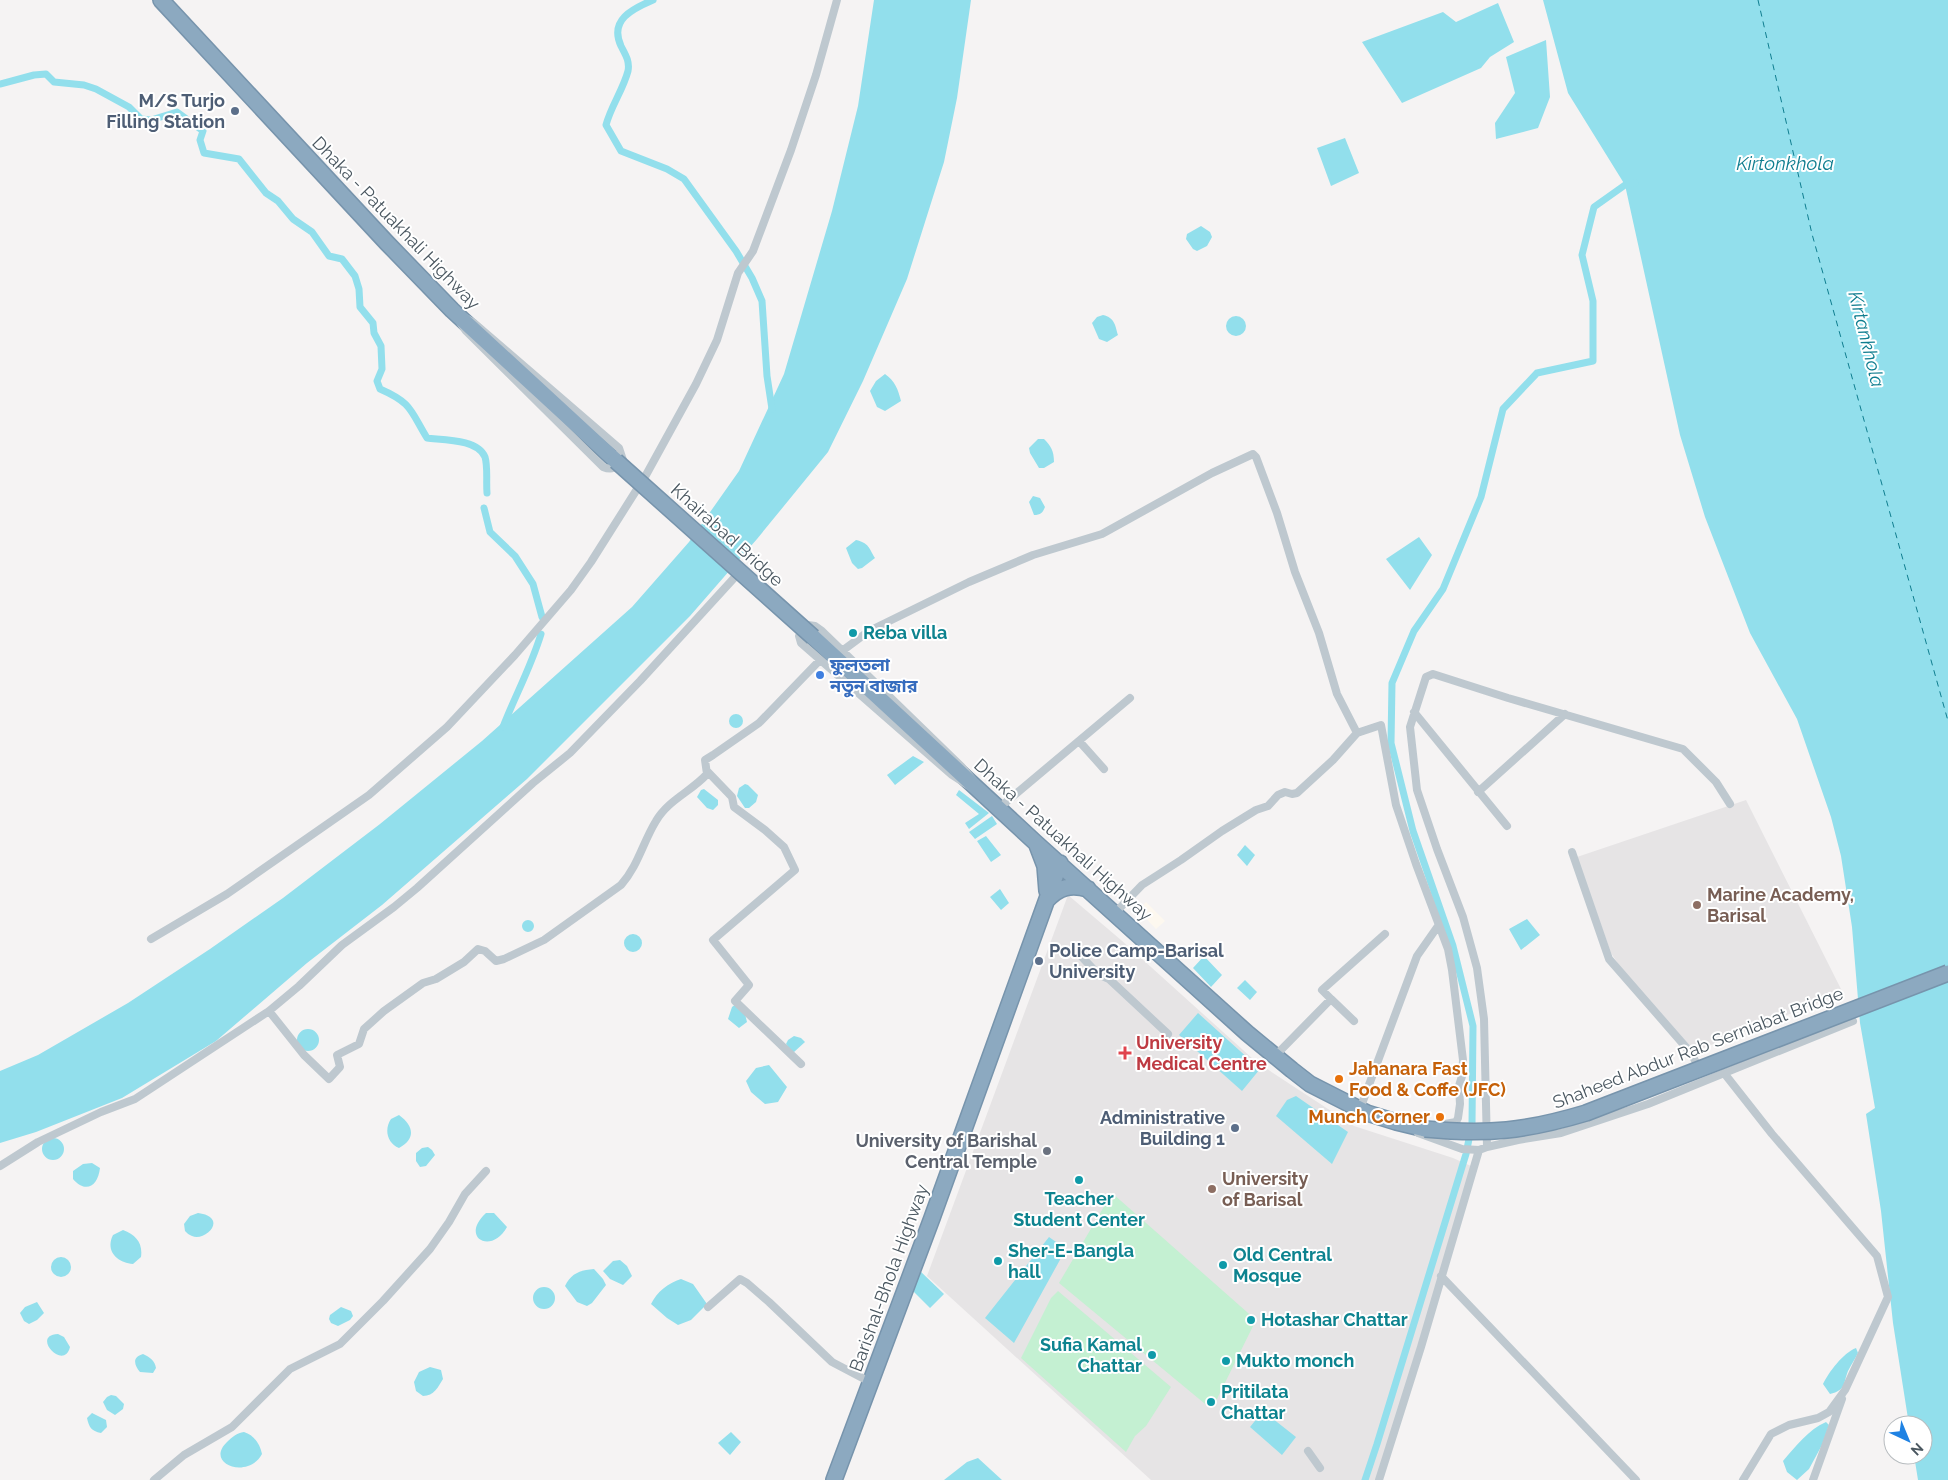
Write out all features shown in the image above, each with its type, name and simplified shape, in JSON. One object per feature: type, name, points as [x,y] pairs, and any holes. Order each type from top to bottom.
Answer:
[{"type":"highway","name":"Dhaka - Patuakhali Highway","points":[[161,0],[387,244],[452,310],[616,461]]},
{"type":"highway","name":"Khairabad Bridge","points":[[616,461],[812,637]]},
{"type":"highway","name":"Dhaka - Patuakhali Highway","points":[[812,637],[1036,843],[1275,1056],[1310,1084],[1360,1109],[1396,1122],[1425,1129]]},
{"type":"highway","points":[[1036,843],[1044,866],[1047,900]]},
{"type":"highway","name":"Barishal-Bhola Highway","points":[[834,1480],[1060,863]]},
{"type":"highway","points":[[1047,900],[1060,889],[1078,886],[1088,889]]},
{"type":"highway","name":"Shaheed Abdur Rab Serniabat Bridge","points":[[1425,1129],[1477,1133],[1528,1129],[1552,1124],[1596,1109],[1948,973]]},
{"type":"street","points":[[151,939],[227,894],[369,795],[447,727],[515,655],[571,590],[646,476],[696,384],[717,340],[738,273],[753,251],[791,150],[816,75],[837,0]]},
{"type":"street","points":[[452,310],[474,323],[619,448],[623,460],[616,468],[609,470],[603,467],[466,331],[452,310]]},
{"type":"street","points":[[842,651],[869,631],[969,582],[1032,555],[1102,534],[1212,472],[1253,454],[1256,457],[1277,514],[1295,572],[1319,633],[1337,694],[1357,733]]},
{"type":"street","points":[[0,1166],[38,1142],[101,1112],[135,1099],[269,1011],[299,986],[342,945],[417,888],[533,783],[570,753],[640,681],[735,577]]},
{"type":"street","points":[[808,625],[815,626],[822,631],[961,766],[994,803],[952,775],[801,643],[799,636],[808,625]]},
{"type":"street","points":[[801,1064],[735,1001],[749,985],[713,940],[795,870],[784,847],[734,807],[732,797],[708,771],[704,760],[759,723],[820,660]]},
{"type":"street","points":[[1379,1480],[1419,1356],[1441,1276],[1480,1149],[1484,1019],[1477,968],[1463,917],[1417,790],[1410,727],[1426,677],[1434,674],[1684,749],[1716,782],[1730,804]]},
{"type":"street","points":[[994,803],[1078,741],[1130,698]]},
{"type":"street","points":[[1414,712],[1507,826]]},
{"type":"street","points":[[1478,792],[1565,714]]},
{"type":"street","points":[[1115,913],[1142,885],[1222,831],[1256,810],[1268,806],[1278,795],[1284,792],[1297,793],[1334,760],[1357,733],[1381,724],[1396,805],[1438,926],[1448,949],[1454,979],[1463,1060],[1459,1086],[1460,1104],[1458,1118],[1452,1124],[1396,1122]]},
{"type":"street","points":[[1078,741],[1104,768]]},
{"type":"street","points":[[269,1011],[304,1055],[329,1079],[340,1067],[337,1055],[359,1044],[364,1029],[384,1011],[423,983],[436,980],[464,962],[478,949],[485,951],[496,961],[504,960],[544,940],[621,885],[630,875],[656,820],[672,802],[705,776],[708,771]]},
{"type":"street","points":[[1572,852],[1609,959],[1691,1053],[1705,1081]]},
{"type":"street","points":[[1360,1109],[1417,956],[1438,926]]},
{"type":"street","points":[[1354,1021],[1322,990],[1385,934]]},
{"type":"street","points":[[1079,954],[1098,974],[1109,979],[1168,1034]]},
{"type":"street","points":[[1275,1056],[1331,1000]]},
{"type":"street","points":[[1396,1122],[1422,1135],[1462,1148],[1480,1149],[1561,1132],[1601,1121],[1853,1021]]},
{"type":"street","points":[[1724,1073],[1772,1134],[1877,1256],[1888,1297],[1845,1390],[1813,1480]]},
{"type":"street","points":[[154,1480],[184,1455],[232,1427],[290,1369],[340,1344],[383,1301],[430,1248],[449,1222],[465,1194],[486,1171]]},
{"type":"street","points":[[1441,1276],[1636,1480]]},
{"type":"street","points":[[708,1307],[740,1279],[769,1302],[832,1362],[870,1382]]},
{"type":"street","points":[[1743,1480],[1771,1434],[1789,1425],[1818,1418],[1829,1412],[1845,1390]]},
{"type":"street","points":[[1308,1451],[1320,1468]]},
{"type":"shaded area","name":"Marine Academy, Barisal","points":[[1746,800],[1843,993],[1693,1052],[1611,953],[1577,857]]},
{"type":"shaded area","name":"University of Barisal","points":[[1068,895],[1253,1059],[1273,1073],[1354,1126],[1453,1158],[1471,1166],[1377,1480],[1151,1480],[927,1276]]},
{"type":"shaded area","points":[[1146,902],[1165,921],[1156,929],[1138,910]]},
{"type":"green space","points":[[1112,1193],[1256,1320],[1215,1403],[1210,1408],[1059,1283]]},
{"type":"green space","points":[[1058,1291],[1171,1387],[1146,1426],[1135,1436],[1126,1452],[1021,1358],[1051,1298]]},
{"type":"water","points":[[874,0],[971,0],[957,98],[944,162],[907,279],[863,381],[828,452],[757,539],[690,616],[527,779],[382,905],[307,963],[216,1041],[122,1098],[36,1132],[0,1143],[0,1071],[38,1055],[128,1003],[283,898],[380,824],[482,741],[632,607],[689,542],[739,471],[784,374],[832,211],[858,106]]},
{"type":"water","name":"Kirtonkhola","points":[[1543,0],[1948,0],[1948,1480],[1918,1480],[1916,1465],[1933,1465],[1933,1415],[1907,1415],[1893,1323],[1881,1211],[1866,1114],[1875,1108],[1860,1023],[1852,927],[1841,856],[1831,817],[1797,719],[1750,633],[1705,517],[1680,435],[1625,185],[1568,93]]},
{"type":"water","points":[[1498,3],[1514,42],[1490,57],[1481,68],[1402,103],[1362,42],[1443,12],[1456,22]]},
{"type":"water","points":[[1546,40],[1550,97],[1538,128],[1496,139],[1495,123],[1515,93],[1506,57]]},
{"type":"water","points":[[1345,138],[1359,173],[1331,186],[1317,148]]},
{"type":"water","points":[[1201,226],[1210,232],[1212,237],[1207,246],[1197,251],[1193,249],[1186,239],[1187,234]]},
{"type":"water","points":[[1103,315],[1112,320],[1118,335],[1107,342],[1099,339],[1092,323],[1097,317]]},
{"type":"water","points":[[1236,316],[1243,319],[1246,326],[1243,333],[1236,336],[1229,333],[1226,326],[1229,319]]},
{"type":"water","points":[[885,374],[896,386],[901,401],[885,411],[877,407],[870,391],[876,381]]},
{"type":"water","points":[[1038,439],[1044,439],[1053,452],[1054,462],[1044,468],[1039,468],[1030,453],[1029,448]]},
{"type":"water","points":[[1033,496],[1040,498],[1045,507],[1042,512],[1034,515],[1029,502]]},
{"type":"water","points":[[1419,537],[1432,555],[1410,590],[1386,559]]},
{"type":"water","points":[[856,540],[866,544],[875,558],[858,569],[852,563],[846,548]]},
{"type":"water","points":[[733,714],[739,714],[743,721],[739,728],[733,728],[729,724],[729,718]]},
{"type":"water","points":[[913,756],[924,762],[895,785],[887,775]]},
{"type":"water","points":[[745,784],[758,795],[756,802],[749,808],[745,808],[737,796],[739,788]]},
{"type":"water","points":[[704,789],[718,800],[718,805],[713,810],[707,808],[697,797],[701,790]]},
{"type":"water","points":[[959,790],[989,813],[969,829],[965,823],[979,814],[956,795]]},
{"type":"water","points":[[992,816],[997,824],[975,839],[969,832]]},
{"type":"water","points":[[986,836],[1001,855],[991,862],[977,841]]},
{"type":"water","points":[[1245,845],[1255,855],[1247,866],[1237,855]]},
{"type":"water","points":[[1000,889],[1009,903],[1001,910],[990,897]]},
{"type":"water","points":[[1527,919],[1540,935],[1521,950],[1509,929]]},
{"type":"water","points":[[528,920],[534,926],[528,932],[522,926]]},
{"type":"water","points":[[633,934],[639,937],[642,943],[639,949],[633,952],[627,949],[624,943],[627,937]]},
{"type":"water","points":[[1204,956],[1222,975],[1211,987],[1193,968]]},
{"type":"water","points":[[1245,980],[1257,992],[1250,1000],[1237,988]]},
{"type":"water","points":[[736,1004],[745,1014],[747,1022],[739,1028],[728,1019],[732,1007]]},
{"type":"water","points":[[1198,1013],[1260,1069],[1242,1091],[1179,1035]]},
{"type":"water","points":[[308,1029],[316,1032],[319,1040],[316,1048],[308,1051],[300,1048],[297,1040],[300,1032]]},
{"type":"water","points":[[794,1036],[801,1038],[805,1042],[794,1052],[786,1044]]},
{"type":"water","points":[[769,1065],[787,1087],[778,1102],[765,1104],[751,1092],[746,1081],[756,1068]]},
{"type":"water","points":[[1296,1096],[1348,1132],[1332,1164],[1276,1116],[1287,1100]]},
{"type":"water","points":[[399,1115],[408,1124],[411,1132],[408,1141],[399,1148],[389,1139],[387,1131],[391,1119]]},
{"type":"water","points":[[53,1138],[61,1141],[64,1149],[61,1157],[53,1160],[45,1157],[42,1149],[45,1141]]},
{"type":"water","points":[[428,1147],[435,1155],[426,1166],[420,1167],[416,1161],[416,1153],[422,1148]]},
{"type":"water","points":[[92,1163],[100,1168],[97,1179],[91,1186],[87,1187],[78,1184],[73,1179],[73,1171],[83,1164]]},
{"type":"water","points":[[198,1213],[207,1215],[212,1219],[212,1228],[203,1236],[191,1236],[185,1231],[184,1224],[190,1216]]},
{"type":"water","points":[[486,1213],[494,1213],[507,1227],[494,1240],[481,1240],[477,1236],[476,1230],[479,1222]]},
{"type":"water","points":[[123,1230],[132,1234],[140,1244],[141,1257],[133,1264],[118,1259],[110,1246],[113,1235]]},
{"type":"water","points":[[1049,1237],[1066,1249],[1014,1343],[985,1318]]},
{"type":"water","points":[[61,1257],[68,1260],[71,1267],[68,1274],[61,1277],[54,1274],[51,1267],[54,1260]]},
{"type":"water","points":[[620,1260],[627,1266],[632,1276],[623,1285],[610,1279],[603,1271],[613,1261]]},
{"type":"water","points":[[594,1269],[606,1285],[592,1303],[587,1306],[577,1302],[565,1286],[570,1278],[577,1273]]},
{"type":"water","points":[[919,1270],[944,1294],[930,1308],[912,1290]]},
{"type":"water","points":[[681,1279],[693,1284],[707,1304],[691,1320],[678,1325],[651,1304],[663,1289]]},
{"type":"water","points":[[544,1287],[554,1294],[555,1298],[548,1308],[544,1309],[534,1302],[533,1298],[540,1288]]},
{"type":"water","points":[[37,1302],[44,1313],[37,1320],[29,1324],[24,1321],[20,1313],[25,1307]]},
{"type":"water","points":[[341,1307],[351,1311],[353,1316],[350,1320],[338,1326],[331,1323],[329,1319],[330,1315]]},
{"type":"water","points":[[58,1334],[64,1337],[70,1347],[67,1354],[62,1356],[51,1350],[47,1340],[50,1336]]},
{"type":"water","points":[[1856,1348],[1858,1353],[1848,1371],[1843,1386],[1839,1391],[1830,1394],[1823,1384],[1841,1358]]},
{"type":"water","points":[[143,1354],[155,1363],[156,1368],[153,1373],[140,1372],[136,1367],[137,1357]]},
{"type":"water","points":[[430,1367],[441,1370],[443,1379],[433,1393],[423,1396],[416,1391],[414,1382],[419,1372]]},
{"type":"water","points":[[111,1395],[116,1396],[124,1404],[123,1409],[115,1415],[107,1410],[103,1402]]},
{"type":"water","points":[[1263,1411],[1296,1437],[1282,1455],[1250,1427]]},
{"type":"water","points":[[92,1413],[106,1420],[107,1427],[101,1433],[93,1430],[89,1424],[87,1418]]},
{"type":"water","points":[[1826,1422],[1829,1425],[1822,1445],[1809,1469],[1797,1480],[1787,1472],[1783,1461],[1808,1434]]},
{"type":"water","points":[[244,1432],[256,1440],[262,1454],[256,1462],[247,1466],[231,1466],[224,1462],[221,1457],[221,1450],[233,1437]]},
{"type":"water","points":[[731,1432],[741,1442],[730,1455],[718,1443]]},
{"type":"water","points":[[978,1458],[1002,1480],[944,1480],[967,1462]]},
{"type":"waterway","points":[[653,0],[637,7],[620,22],[618,37],[628,61],[628,71],[606,125],[621,151],[667,169],[684,179],[736,251],[752,278],[762,301],[767,376],[772,409]]},
{"type":"waterway","points":[[0,84],[34,75],[46,74],[54,82],[84,85],[96,89],[129,107],[141,119],[151,120],[177,112],[203,131],[200,140],[204,153],[239,159],[266,193],[278,201],[293,219],[312,232],[329,256],[342,259],[355,276],[359,289],[360,307],[373,323],[374,333],[381,346],[382,369],[377,381],[380,389],[391,394],[409,408],[427,438],[468,444],[481,451],[486,461],[487,493]]},
{"type":"waterway","points":[[1365,1480],[1466,1154],[1472,1124],[1473,1026],[1453,946],[1413,831],[1391,743],[1392,683],[1414,631],[1443,589],[1481,497],[1503,409],[1537,373],[1593,361],[1593,301],[1582,255],[1594,207],[1625,185],[1635,183]]},
{"type":"waterway","points":[[484,508],[490,532],[515,556],[533,584],[542,617]]},
{"type":"waterway","points":[[503,727],[533,658],[541,634]]},
{"type":"ferry route","points":[[1758,0],[1812,234],[1948,721]]},
{"type":"place","name":"M/S Turjo Filling Station","points":[[235,111]]},
{"type":"place","name":"Reba villa","points":[[853,633]]},
{"type":"place","name":"ফুলতলা নতুন বাজার","points":[[820,675]]},
{"type":"place","name":"Marine Academy, Barisal","points":[[1697,905]]},
{"type":"place","name":"Police Camp-Barisal University","points":[[1039,961]]},
{"type":"place","name":"University Medical Centre","points":[[1125,1053]]},
{"type":"place","name":"Jahanara Fast Food & Coffe (JFC)","points":[[1339,1079]]},
{"type":"place","name":"Munch Corner","points":[[1440,1117]]},
{"type":"place","name":"Administrative Building 1","points":[[1235,1128]]},
{"type":"place","name":"University of Barishal Central Temple","points":[[1047,1151]]},
{"type":"place","name":"Teacher Student Center","points":[[1079,1180]]},
{"type":"place","name":"University of Barisal","points":[[1212,1189]]},
{"type":"place","name":"Sher-E-Bangla hall","points":[[998,1261]]},
{"type":"place","name":"Old Central Mosque","points":[[1223,1265]]},
{"type":"place","name":"Hotashar Chattar","points":[[1251,1320]]},
{"type":"place","name":"Sufia Kamal Chattar","points":[[1152,1355]]},
{"type":"place","name":"Mukto monch","points":[[1226,1361]]},
{"type":"place","name":"Pritilata Chattar","points":[[1211,1402]]},
{"type":"water label","name":"Kirtankhola","points":[[1867,339]]}]
